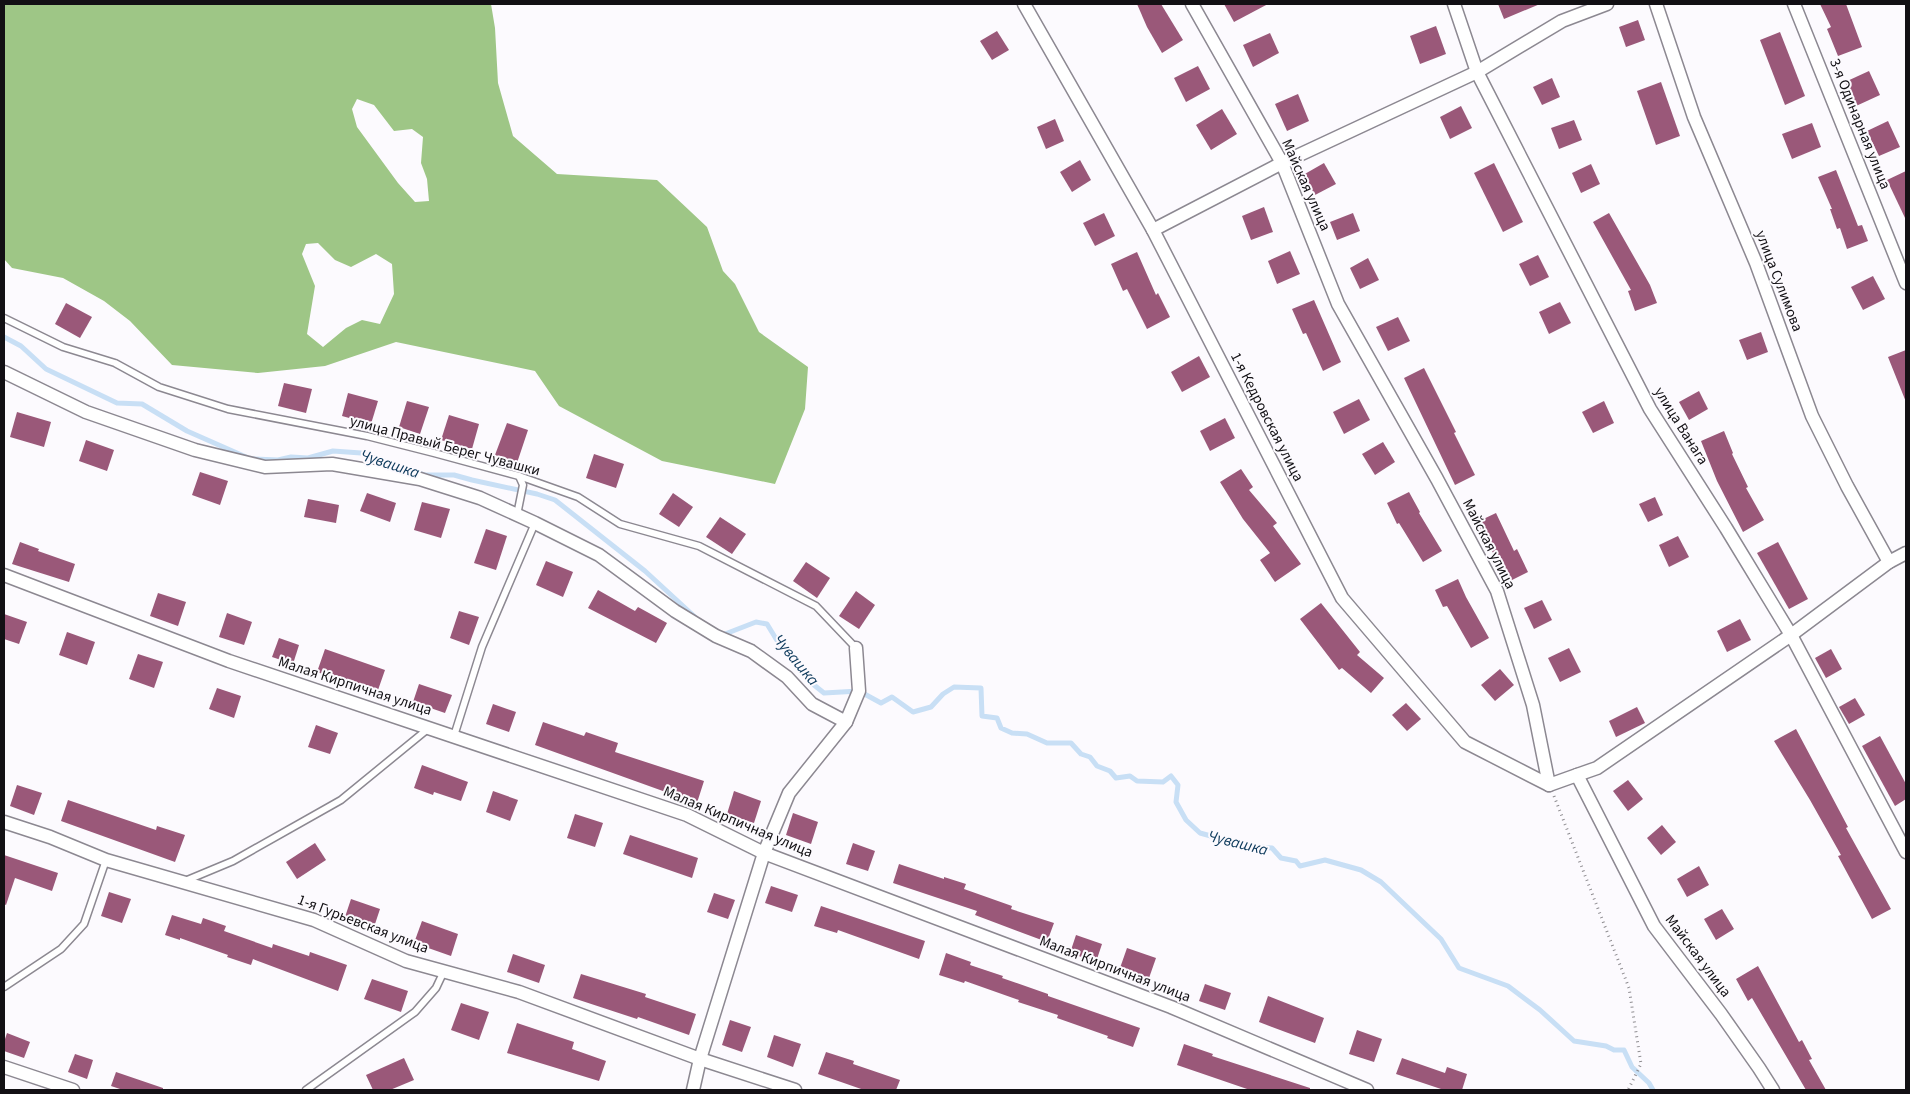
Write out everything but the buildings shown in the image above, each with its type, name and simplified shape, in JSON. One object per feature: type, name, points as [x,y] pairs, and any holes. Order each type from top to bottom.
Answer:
[{"type":"street","name":"1-я Кедровская улица","points":[[1024,4],[1153,230],[1342,598],[1464,742],[1549,785]]},
{"type":"street","name":"Майская улица","points":[[1192,4],[1282,164],[1338,304],[1437,479],[1497,591],[1532,705],[1549,785]]},
{"type":"street","name":"улица Ванага","points":[[1454,4],[1477,72],[1650,410],[1791,634],[1906,852]]},
{"type":"street","points":[[1153,230],[1282,164],[1477,72],[1562,21],[1607,4]]},
{"type":"street","name":"улица Сулимова","points":[[1656,4],[1694,117],[1756,263],[1812,416],[1847,486],[1889,562]]},
{"type":"street","name":"3-я Одинарная улица","points":[[1794,4],[1906,283]]},
{"type":"street","points":[[4,372],[86,412],[194,450],[265,467],[332,464],[420,479],[480,498],[599,555],[675,612],[716,636],[751,651],[787,678],[812,704],[846,722]]},
{"type":"street","points":[[1549,785],[1597,768],[1791,634],[1889,562],[1906,554]]},
{"type":"street","name":"Малая Кирпичная улица","points":[[4,576],[229,662],[687,815],[764,853],[1172,1007],[1360,1089]]},
{"type":"street","points":[[692,1090],[764,853],[789,794],[846,722],[859,691],[856,648]]},
{"type":"street","name":"Майская улица","points":[[1577,775],[1654,926],[1721,1014],[1760,1068],[1773,1090]]},
{"type":"street","name":"1-я Гурьевская улица","points":[[4,822],[50,837],[106,860],[314,920],[406,961],[519,992],[700,1059],[795,1090]]},
{"type":"street","points":[[4,1067],[73,1090]]},
{"type":"lane","name":"улица Правый Берег Чувашки","points":[[4,318],[63,347],[115,363],[159,387],[220,406],[366,436],[519,476],[578,497],[620,524],[699,546],[816,606],[856,648]]},
{"type":"lane","points":[[517,515],[523,485],[519,476]]},
{"type":"lane","points":[[454,736],[482,647],[535,523]]},
{"type":"lane","points":[[182,882],[233,861],[341,800],[429,728]]},
{"type":"lane","points":[[4,987],[61,949],[84,924],[106,860]]},
{"type":"lane","points":[[306,1090],[415,1012],[436,988],[444,971]]},
{"type":"path","points":[[1549,785],[1629,988],[1641,1064],[1628,1090]]},
{"type":"green space","points":[[4,4],[491,4],[495,28],[498,83],[513,136],[557,174],[657,180],[707,227],[723,271],[735,284],[759,332],[808,367],[805,409],[775,484],[662,461],[559,406],[535,371],[396,342],[325,366],[258,373],[172,365],[130,321],[104,301],[63,278],[12,268],[4,259]],"holes":[[[357,99],[374,105],[394,131],[412,129],[423,137],[421,163],[427,179],[429,201],[415,202],[398,183],[357,127],[352,109]],[[318,243],[335,260],[351,267],[376,254],[392,264],[394,294],[380,324],[362,320],[346,328],[323,347],[307,334],[315,286],[302,254],[306,244]]]},
{"type":"waterway","name":"Чувашка","points":[[4,337],[21,346],[46,369],[117,403],[142,404],[187,431],[246,457]]},
{"type":"waterway","name":"Чувашка","points":[[254,459],[308,458],[333,451],[361,453],[425,475],[454,475],[555,500],[645,571],[695,617]]},
{"type":"waterway","name":"Чувашка","points":[[719,634],[725,634],[756,622],[767,624],[781,647],[792,655],[814,685],[824,693],[859,691],[881,703],[892,697],[913,712],[931,707],[943,694],[954,687],[981,688],[982,716],[997,718],[1001,728],[1012,733],[1027,734],[1047,743],[1071,743],[1081,754],[1090,757],[1097,766],[1110,771],[1116,778],[1130,776],[1137,781],[1163,782],[1171,776],[1178,785],[1176,802],[1186,820],[1200,833],[1247,846],[1272,848],[1281,858],[1296,861],[1300,866],[1325,860],[1361,870],[1381,882],[1441,939],[1459,968],[1508,986],[1540,1010],[1574,1041],[1606,1046],[1614,1050],[1624,1050],[1632,1067],[1649,1083],[1653,1090]]}]
